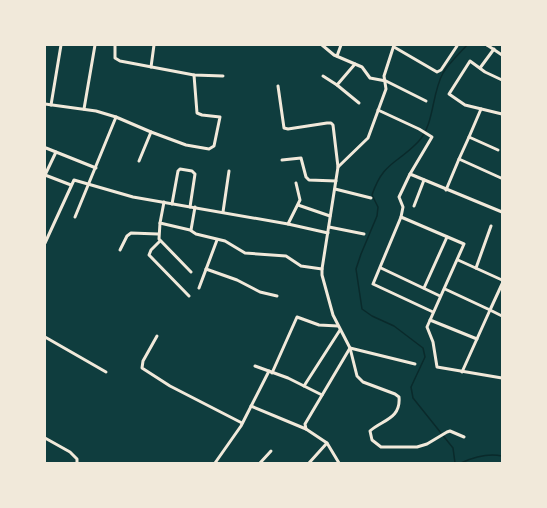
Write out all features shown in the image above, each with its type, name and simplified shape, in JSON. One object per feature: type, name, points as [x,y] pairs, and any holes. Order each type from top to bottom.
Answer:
[{"type":"street","points":[[51,105],[61,45]]},
{"type":"street","points":[[84,109],[95,45]]},
{"type":"street","points":[[115,45],[114,55],[117,60],[194,75],[223,76]]},
{"type":"street","points":[[151,67],[154,45]]},
{"type":"street","points":[[322,45],[337,56],[363,68],[370,78],[386,81],[426,101]]},
{"type":"street","points":[[337,56],[341,45]]},
{"type":"street","points":[[487,45],[502,55]]},
{"type":"street","points":[[338,168],[366,141],[386,89],[385,74],[394,46],[437,72],[441,70],[458,46]]},
{"type":"street","points":[[480,68],[494,50]]},
{"type":"street","points":[[502,80],[468,62],[449,94],[465,105],[502,114]]},
{"type":"street","points":[[337,85],[355,64]]},
{"type":"street","points":[[45,104],[84,109],[116,116],[151,132],[186,145],[209,149],[214,146],[220,118],[197,113],[194,75]]},
{"type":"street","points":[[323,76],[337,85],[359,103]]},
{"type":"street","points":[[278,86],[284,128],[327,123],[331,123],[333,125],[338,168],[322,269],[333,315],[350,348],[356,373],[360,379],[399,397],[398,409],[393,416],[370,431],[370,436],[375,444],[384,448],[417,447],[447,432],[452,432],[464,437]]},
{"type":"street","points":[[446,190],[481,109]]},
{"type":"street","points":[[378,110],[423,131],[432,137],[410,174],[399,197],[403,207],[402,217],[381,268],[373,283],[376,287],[433,312]]},
{"type":"street","points":[[75,217],[116,116]]},
{"type":"street","points":[[138,161],[151,132]]},
{"type":"street","points":[[469,137],[498,150]]},
{"type":"street","points":[[46,148],[96,168]]},
{"type":"street","points":[[56,152],[45,175],[71,185]]},
{"type":"street","points":[[282,160],[301,158],[306,177],[309,180],[336,181]]},
{"type":"street","points":[[459,159],[501,178]]},
{"type":"street","points":[[172,204],[178,172],[183,169],[192,171],[194,174],[190,206]]},
{"type":"street","points":[[222,212],[229,171]]},
{"type":"street","points":[[410,174],[502,212]]},
{"type":"street","points":[[45,243],[74,180],[133,197],[288,224],[328,233]]},
{"type":"street","points":[[414,206],[424,180]]},
{"type":"street","points":[[288,224],[298,205],[299,195],[296,183]]},
{"type":"street","points":[[335,189],[371,198]]},
{"type":"street","points":[[164,202],[158,234],[160,241],[191,272]]},
{"type":"street","points":[[298,205],[330,216]]},
{"type":"street","points":[[191,230],[195,207]]},
{"type":"street","points":[[402,217],[464,244],[427,328],[433,342],[437,367],[502,378]]},
{"type":"street","points":[[160,223],[191,230],[196,234],[227,242],[245,253],[286,256],[301,266],[322,269]]},
{"type":"street","points":[[476,268],[491,226]]},
{"type":"street","points":[[328,227],[364,234]]},
{"type":"street","points":[[120,250],[127,236],[131,232],[158,234]]},
{"type":"street","points":[[424,288],[448,237]]},
{"type":"street","points":[[200,288],[217,240]]},
{"type":"street","points":[[160,241],[151,250],[149,255],[189,296]]},
{"type":"street","points":[[458,260],[502,280]]},
{"type":"street","points":[[381,268],[440,296]]},
{"type":"street","points":[[206,269],[237,280],[260,292],[277,296]]},
{"type":"street","points":[[462,372],[502,284]]},
{"type":"street","points":[[444,289],[502,316]]},
{"type":"street","points":[[215,463],[242,423],[270,372],[297,317],[319,325],[338,326]]},
{"type":"street","points":[[430,320],[477,339]]},
{"type":"street","points":[[304,386],[340,330]]},
{"type":"street","points":[[157,336],[143,361],[142,368],[170,386],[242,423]]},
{"type":"street","points":[[45,337],[106,372]]},
{"type":"street","points":[[350,348],[415,364]]},
{"type":"street","points":[[306,429],[305,424],[308,416],[350,348]]},
{"type":"street","points":[[255,366],[322,395]]},
{"type":"street","points":[[251,406],[306,429],[327,443],[338,462]]},
{"type":"street","points":[[45,438],[70,452],[77,459],[77,463]]},
{"type":"street","points":[[309,463],[327,443]]},
{"type":"street","points":[[260,463],[271,451]]},
{"type":"street","points":[[217,459],[221,463]]},
{"type":"waterway","points":[[455,463],[453,448],[413,398],[411,387],[425,357],[423,348],[394,326],[372,316],[362,309],[356,269],[377,216],[378,207],[372,195],[376,184],[391,164],[418,142],[423,135],[430,118],[436,91],[443,73],[467,45]]},
{"type":"waterway","points":[[461,463],[481,456],[502,456]]}]
